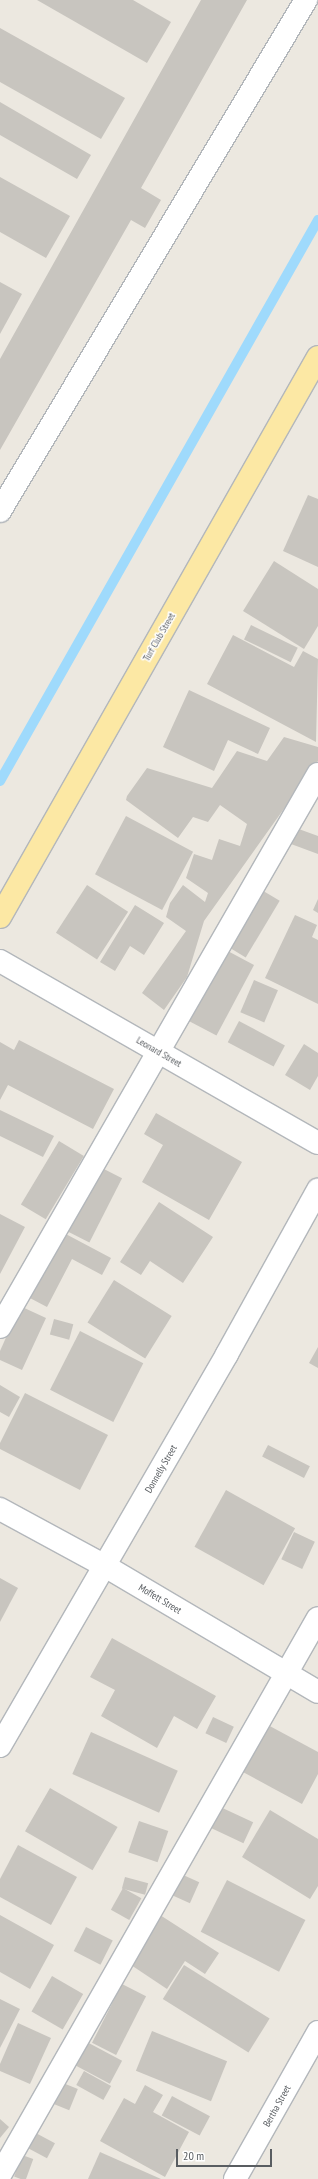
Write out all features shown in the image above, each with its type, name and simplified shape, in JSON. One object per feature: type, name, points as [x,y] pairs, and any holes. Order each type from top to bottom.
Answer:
[{"type":"main road","name":"Turf Club Street","points":[[0,917],[318,357]]},
{"type":"street","points":[[0,511],[306,0]]},
{"type":"street","points":[[0,1327],[318,774]]},
{"type":"street","name":"Leonard Street","points":[[0,961],[318,1143]]},
{"type":"street","name":"Donnelly Street","points":[[0,1746],[105,1566],[318,1190]]},
{"type":"street","name":"Moffett Street","points":[[0,1510],[105,1566],[318,1692]]},
{"type":"street","points":[[0,2175],[318,1618]]},
{"type":"street","name":"Bertha Street","points":[[235,2179],[318,2032]]},
{"type":"building","points":[[37,0],[133,0],[171,22],[147,63]]},
{"type":"building","points":[[201,0],[247,0],[141,188],[161,200],[145,228],[131,220],[0,450],[0,359]]},
{"type":"building","points":[[0,28],[125,98],[101,139],[0,82]]},
{"type":"building","points":[[0,102],[91,155],[77,179],[0,135]]},
{"type":"building","points":[[0,177],[70,216],[46,258],[0,232]]},
{"type":"building","points":[[0,282],[22,294],[0,334]]},
{"type":"building","points":[[308,495],[318,499],[318,567],[283,551]]},
{"type":"building","points":[[274,561],[318,589],[318,626],[304,649],[243,611]]},
{"type":"building","points":[[251,625],[298,648],[291,662],[244,639]]},
{"type":"building","points":[[233,635],[294,667],[303,651],[318,659],[316,742],[207,684]]},
{"type":"building","points":[[189,690],[270,728],[258,754],[228,740],[214,771],[163,747]]},
{"type":"building","points":[[284,737],[318,747],[318,761],[204,921],[187,977],[164,1010],[142,993],[186,931],[166,917],[170,903],[183,885],[205,902],[208,893],[186,878],[194,854],[212,860],[219,839],[240,846],[247,824],[220,805],[208,822],[193,817],[178,838],[126,800],[127,796],[147,768],[212,788],[237,751],[267,761]]},
{"type":"building","points":[[126,816],[193,852],[162,910],[95,874]]},
{"type":"building","points":[[296,828],[318,836],[318,854],[291,844]]},
{"type":"building","points":[[87,885],[128,912],[97,959],[56,933]]},
{"type":"building","points":[[260,889],[280,901],[246,957],[226,946]]},
{"type":"building","points":[[318,899],[318,913],[313,910]]},
{"type":"building","points":[[135,905],[164,923],[144,955],[130,946],[115,971],[100,962]]},
{"type":"building","points":[[295,915],[317,925],[312,937],[318,940],[318,1004],[265,978]]},
{"type":"building","points":[[224,949],[254,965],[216,1036],[186,1020]]},
{"type":"building","points":[[254,980],[278,990],[264,1022],[240,1012]]},
{"type":"building","points":[[239,1021],[285,1045],[274,1067],[228,1042]]},
{"type":"building","points":[[19,1040],[114,1089],[93,1129],[8,1085],[0,1100],[0,1042],[14,1050]]},
{"type":"building","points":[[304,1044],[318,1053],[318,1076],[310,1090],[285,1075]]},
{"type":"building","points":[[0,1110],[54,1136],[43,1157],[0,1136]]},
{"type":"building","points":[[156,1113],[242,1162],[209,1220],[142,1182],[163,1145],[144,1134]]},
{"type":"building","points":[[59,1141],[84,1156],[46,1219],[21,1204]]},
{"type":"building","points":[[98,1166],[122,1178],[89,1242],[65,1230]]},
{"type":"building","points":[[159,1202],[213,1237],[183,1283],[150,1261],[141,1275],[120,1262]]},
{"type":"building","points":[[0,1214],[25,1227],[0,1274]]},
{"type":"building","points":[[62,1232],[111,1258],[102,1275],[72,1259],[47,1307],[28,1297]]},
{"type":"building","points":[[114,1280],[172,1316],[145,1358],[88,1322]]},
{"type":"building","points":[[20,1306],[46,1318],[22,1370],[0,1360],[0,1351]]},
{"type":"building","points":[[54,1319],[73,1324],[69,1340],[50,1334]]},
{"type":"building","points":[[80,1331],[143,1363],[113,1422],[50,1390]]},
{"type":"building","points":[[318,1347],[318,1368],[309,1363]]},
{"type":"building","points":[[0,1385],[20,1397],[9,1417],[0,1412]]},
{"type":"building","points":[[25,1393],[108,1435],[80,1490],[0,1449],[0,1443]]},
{"type":"building","points":[[268,1445],[310,1466],[304,1478],[262,1457]]},
{"type":"building","points":[[226,1490],[295,1528],[264,1585],[194,1547]]},
{"type":"building","points":[[294,1532],[315,1542],[302,1569],[281,1559]]},
{"type":"building","points":[[0,1578],[18,1588],[0,1622]]},
{"type":"building","points":[[112,1638],[216,1696],[197,1729],[174,1716],[157,1748],[101,1716],[115,1690],[90,1677]]},
{"type":"building","points":[[213,1717],[234,1727],[226,1743],[205,1733]]},
{"type":"building","points":[[266,1724],[318,1752],[318,1774],[302,1804],[241,1771]]},
{"type":"building","points":[[91,1732],[178,1771],[159,1813],[72,1774]]},
{"type":"building","points":[[50,1788],[118,1827],[93,1870],[25,1831]]},
{"type":"building","points":[[216,1805],[253,1822],[243,1843],[206,1826]]},
{"type":"building","points":[[270,1810],[318,1839],[318,1886],[310,1899],[242,1857]]},
{"type":"building","points":[[139,1821],[168,1831],[158,1862],[128,1852]]},
{"type":"building","points":[[18,1845],[77,1877],[51,1925],[0,1897],[0,1879]]},
{"type":"building","points":[[181,1874],[199,1882],[190,1903],[172,1895]]},
{"type":"building","points":[[125,1877],[148,1883],[145,1895],[122,1889]]},
{"type":"building","points":[[227,1880],[305,1920],[279,1972],[201,1932]]},
{"type":"building","points":[[123,1888],[141,1898],[129,1920],[111,1910]]},
{"type":"building","points":[[0,1915],[54,1945],[30,1989],[0,1972]]},
{"type":"building","points":[[160,1915],[219,1953],[205,1974],[185,1961],[167,1989],[128,1963]]},
{"type":"building","points":[[86,1927],[113,1941],[100,1965],[74,1951]]},
{"type":"building","points":[[184,1965],[270,2019],[248,2052],[163,1999]]},
{"type":"building","points":[[52,1976],[83,1994],[63,2030],[32,2012]]},
{"type":"building","points":[[122,1984],[146,1996],[116,2055],[92,2043]]},
{"type":"building","points":[[0,1999],[20,2009],[0,2048]]},
{"type":"building","points":[[18,2023],[51,2038],[30,2084],[0,2071],[0,2064]]},
{"type":"building","points":[[152,2031],[227,2061],[211,2101],[136,2071]]},
{"type":"building","points":[[85,2041],[122,2061],[110,2084],[73,2064]]},
{"type":"building","points":[[84,2071],[111,2086],[103,2100],[76,2085]]},
{"type":"building","points":[[63,2083],[78,2089],[69,2110],[54,2104]]},
{"type":"building","points":[[145,2085],[163,2095],[153,2112],[189,2132],[165,2177],[100,2141],[124,2098],[135,2104]]},
{"type":"building","points":[[172,2096],[210,2116],[200,2136],[162,2115]]},
{"type":"building","points":[[0,2119],[9,2127],[0,2138]]},
{"type":"building","points":[[32,2131],[55,2143],[47,2158],[24,2146]]},
{"type":"building","points":[[100,2152],[161,2179],[88,2179]]},
{"type":"building","points":[[22,2155],[33,2159],[26,2179],[14,2177]]},
{"type":"waterway","points":[[0,781],[318,220]]}]
